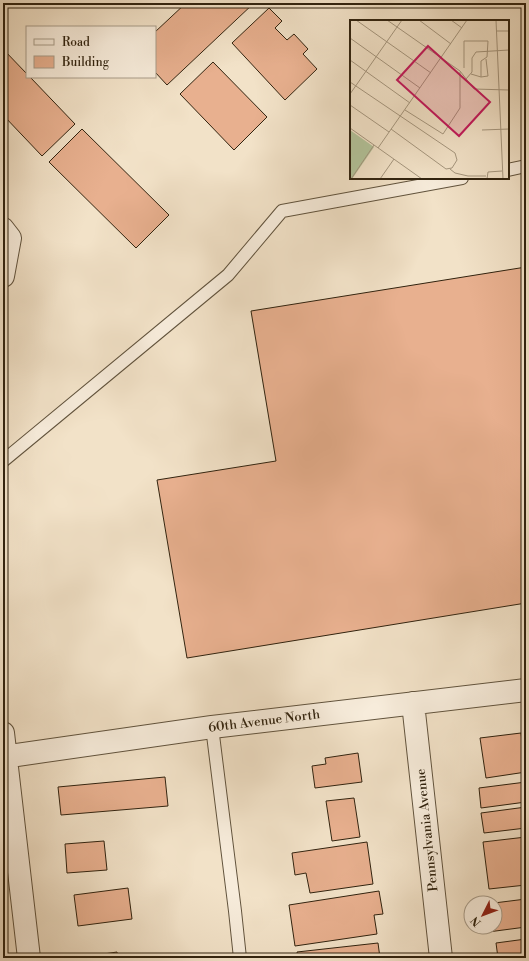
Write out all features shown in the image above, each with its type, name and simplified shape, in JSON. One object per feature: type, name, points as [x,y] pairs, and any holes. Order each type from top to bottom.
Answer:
[{"type":"street","points":[[3,229],[10,238],[3,276]]},
{"type":"street","name":"60th Avenue North","points":[[5,757],[212,727],[526,690]]},
{"type":"street","name":"Pennsylvania Avenue","points":[[413,703],[440,958]]},
{"type":"street","points":[[3,733],[29,958]]},
{"type":"lane","points":[[509,170],[526,166]]},
{"type":"lane","points":[[3,462],[228,275],[282,210],[456,179]]},
{"type":"lane","points":[[212,727],[240,958]]},
{"type":"building","points":[[186,3],[254,3],[167,85],[156,73],[156,31]]},
{"type":"building","points":[[269,8],[282,21],[275,28],[287,40],[294,34],[308,49],[303,54],[317,69],[285,100],[232,43]]},
{"type":"building","points":[[3,49],[26,73],[26,78],[31,78],[75,124],[42,156],[3,115]]},
{"type":"building","points":[[213,62],[267,117],[234,150],[180,94]]},
{"type":"building","points":[[82,129],[169,215],[136,248],[49,162]]},
{"type":"building","points":[[526,267],[526,603],[187,658],[157,480],[276,461],[251,311]]},
{"type":"building","points":[[521,733],[526,772],[486,778],[480,738]]},
{"type":"building","points":[[358,753],[362,782],[315,788],[312,766],[326,764],[325,758]]},
{"type":"building","points":[[165,777],[168,806],[61,815],[58,787]]},
{"type":"building","points":[[526,782],[526,802],[481,808],[479,788]]},
{"type":"building","points":[[354,798],[360,837],[332,841],[326,801]]},
{"type":"building","points":[[526,807],[526,828],[484,833],[481,813]]},
{"type":"building","points":[[526,837],[526,885],[489,889],[483,842]]},
{"type":"building","points":[[104,841],[107,870],[67,873],[65,844]]},
{"type":"building","points":[[367,842],[373,884],[310,893],[306,873],[295,875],[292,853]]},
{"type":"building","points":[[128,888],[132,919],[78,926],[74,895]]},
{"type":"building","points":[[379,891],[383,914],[374,915],[377,934],[295,946],[289,905]]},
{"type":"building","points":[[526,899],[526,927],[503,930],[503,902]]},
{"type":"building","points":[[526,939],[526,958],[498,958],[496,943]]},
{"type":"building","points":[[378,943],[380,958],[298,958],[297,952]]},
{"type":"building","points":[[117,952],[118,958],[84,957]]}]
